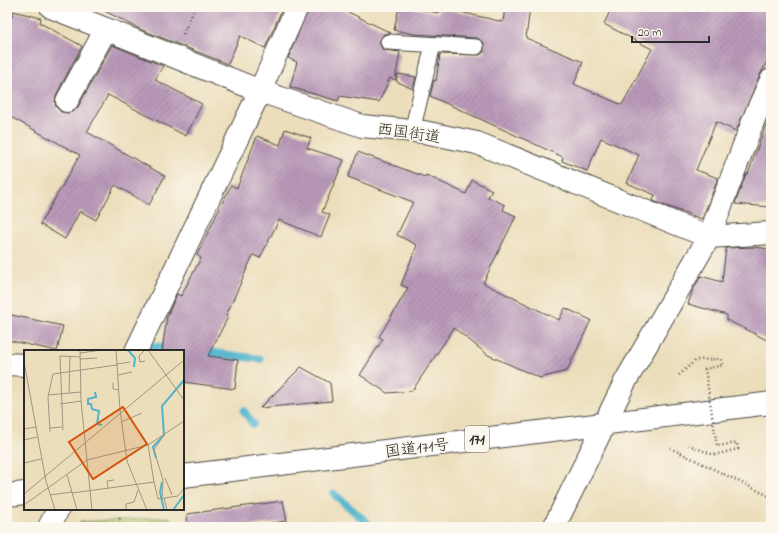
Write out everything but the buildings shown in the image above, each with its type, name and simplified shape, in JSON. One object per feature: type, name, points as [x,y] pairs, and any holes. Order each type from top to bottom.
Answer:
[{"type":"main road","name":"西国街道","points":[[51,7],[260,91],[362,126],[412,131],[477,143],[709,236],[771,233]]},
{"type":"main road","points":[[136,350],[260,91],[297,7]]},
{"type":"main road","points":[[67,101],[106,29]]},
{"type":"main road","points":[[554,527],[625,382],[709,236],[757,111],[771,80]]},
{"type":"main road","points":[[7,364],[24,365]]},
{"type":"main road","name":"国道171号","points":[[184,476],[771,403]]},
{"type":"main road","points":[[7,495],[24,493]]},
{"type":"main road","points":[[49,527],[58,510]]},
{"type":"lane","points":[[388,42],[476,46]]},
{"type":"lane","points":[[412,131],[433,45]]},
{"type":"path","points":[[174,56],[195,7]]},
{"type":"path","points":[[679,375],[696,360],[721,359],[723,365],[705,369],[717,446],[737,443],[738,449],[714,455],[689,446]]},
{"type":"path","points":[[670,448],[771,497]]},
{"type":"path","points":[[118,527],[120,517]]},
{"type":"green space","points":[[170,517],[171,527],[85,527],[79,522]]},
{"type":"waterway","points":[[151,350],[153,346],[172,348]]},
{"type":"waterway","points":[[199,351],[260,359]]},
{"type":"waterway","points":[[244,411],[253,424]]},
{"type":"waterway","points":[[334,494],[372,527]]}]
